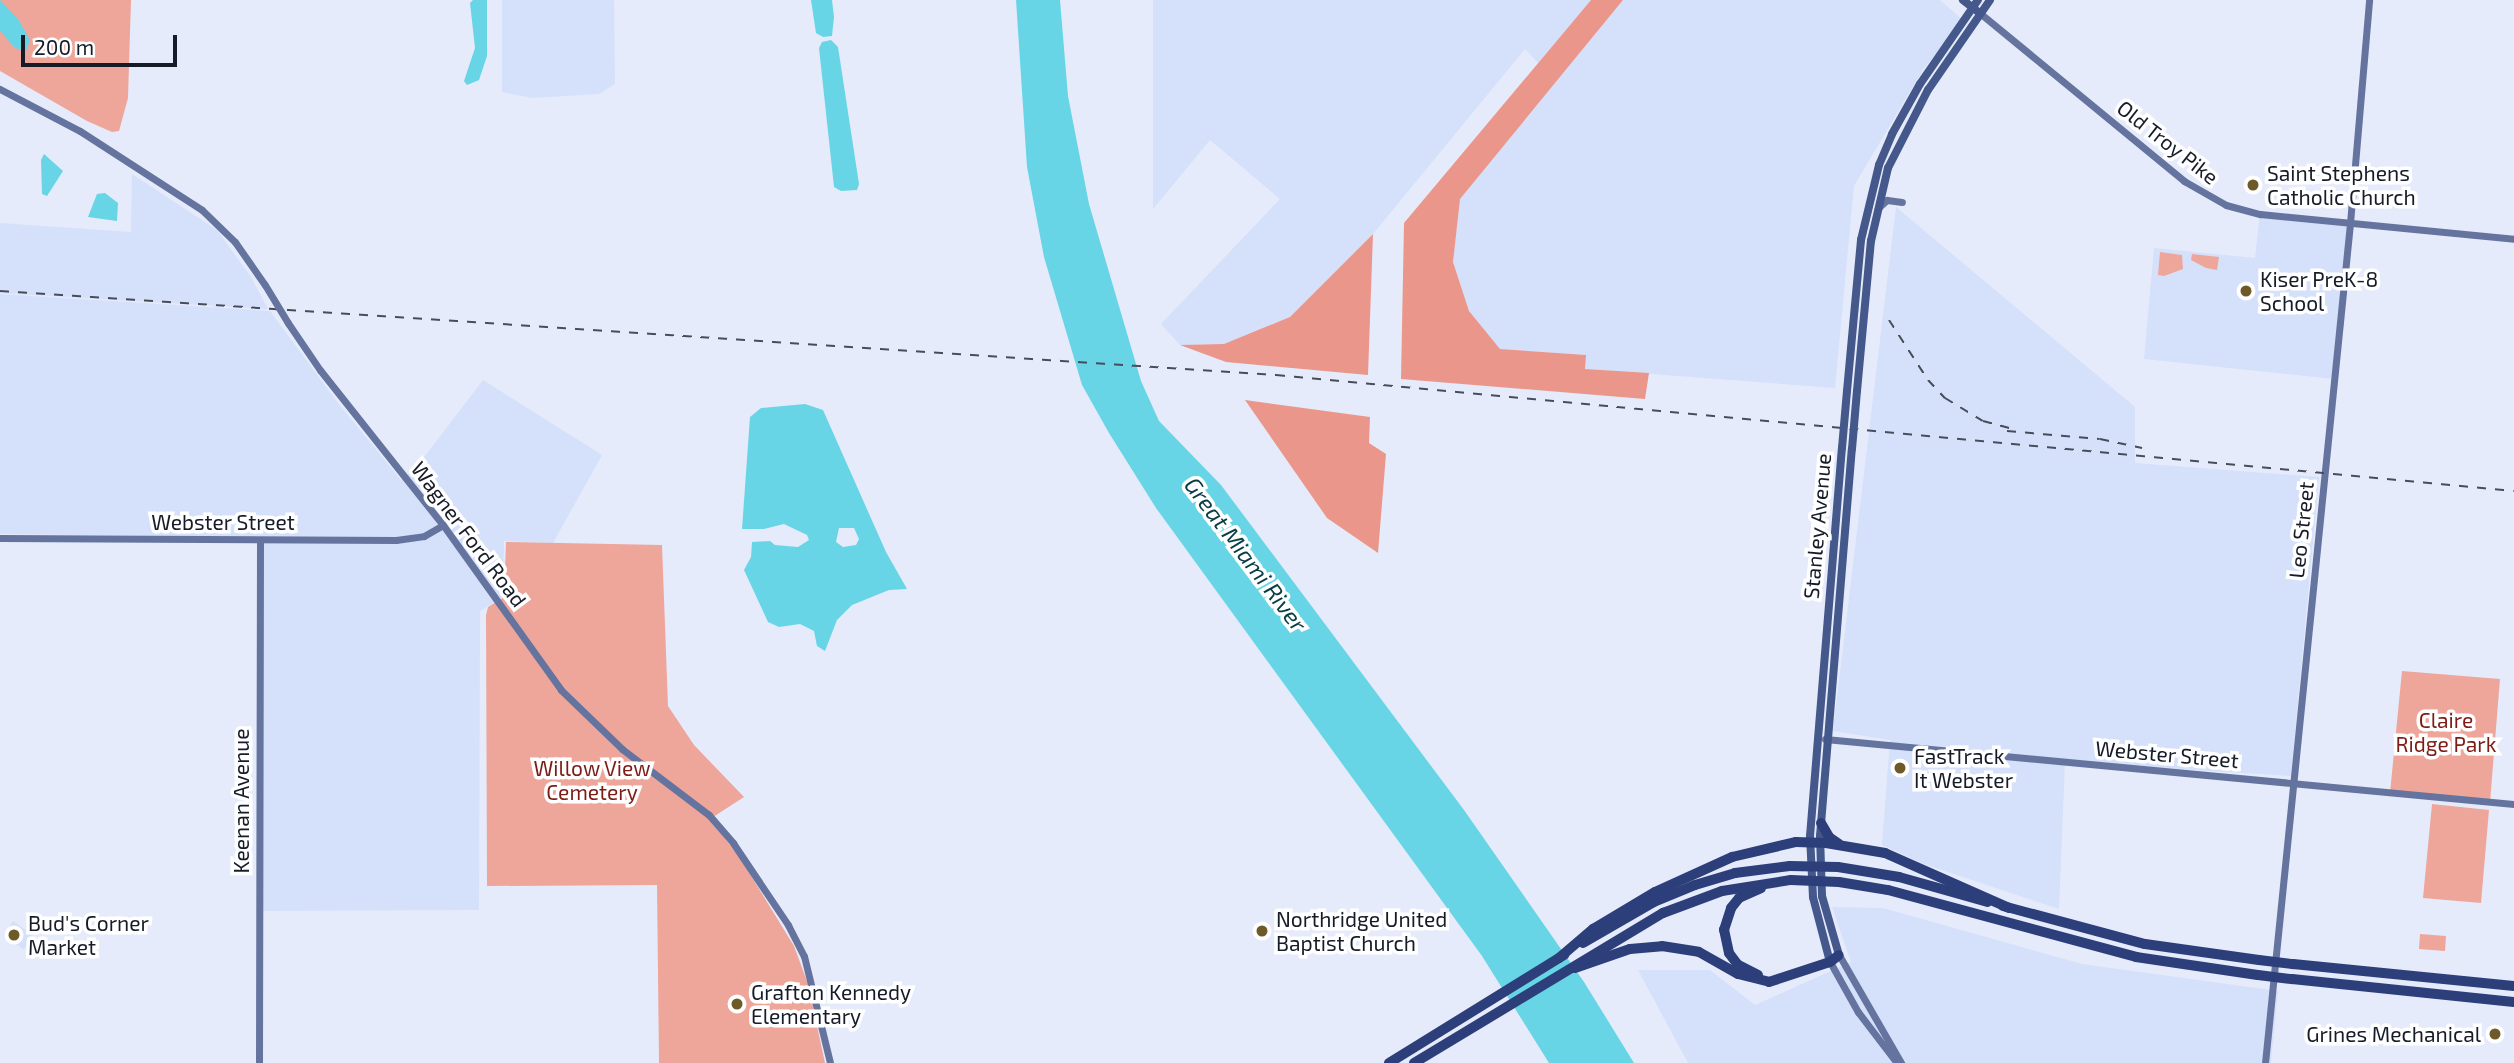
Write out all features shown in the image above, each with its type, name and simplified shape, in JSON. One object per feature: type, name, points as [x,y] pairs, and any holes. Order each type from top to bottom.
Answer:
[{"type":"highway","points":[[1821,823],[1829,837],[1839,844]]},
{"type":"highway","points":[[1390,1063],[1559,958],[1655,892],[1732,857],[1776,845],[1815,842],[1885,853],[2009,908]]},
{"type":"highway","points":[[1590,935],[1654,902],[1695,885],[1735,873],[1790,866],[1838,867],[1899,877],[2145,944],[2293,964],[2514,986]]},
{"type":"highway","points":[[1414,1063],[1598,949],[1695,899],[1722,891],[1791,880],[1839,882],[1888,890],[2136,957],[2258,975],[2514,1002]]},
{"type":"highway","points":[[1777,882],[1750,892],[1731,908],[1724,930],[1729,953],[1738,965],[1763,976],[1779,975],[1832,958]]},
{"type":"highway","points":[[1555,976],[1608,956],[1646,947],[1681,948],[1720,961],[1747,978],[1769,982],[1832,958]]},
{"type":"main road","name":"Old Troy Pike","points":[[1963,0],[1976,4],[1981,14]]},
{"type":"main road","name":"Stanley Avenue","points":[[1847,448],[1857,391],[1875,215],[1886,174],[1901,138],[1928,90],[1990,0]]},
{"type":"main road","name":"Stanley Avenue","points":[[1832,958],[1813,897],[1815,842],[1847,448],[1847,391],[1861,240],[1871,190],[1892,134],[1920,84],[1976,4]]},
{"type":"main road","name":"Stanley Avenue","points":[[1815,842],[1821,823],[1822,739]]},
{"type":"street","name":"Leo Street","points":[[2265,1063],[2350,223],[2369,0]]},
{"type":"street","name":"Old Troy Pike","points":[[1981,14],[2197,191],[2226,205],[2248,212],[2514,239]]},
{"type":"street","name":"Wagner Ford Road","points":[[0,89],[80,131],[202,210],[235,242],[320,370],[443,525],[569,699],[622,749],[709,815],[733,843],[788,925],[804,956],[830,1063]]},
{"type":"street","points":[[1875,215],[1887,200],[1902,202]]},
{"type":"street","name":"Webster Street","points":[[0,538],[403,540],[424,536],[443,525]]},
{"type":"street","name":"Keenan Avenue","points":[[259,1063],[260,540]]},
{"type":"street","name":"Webster Street","points":[[1822,739],[2514,804]]},
{"type":"street","name":"Stanley Avenue","points":[[1832,958],[1899,1063]]},
{"type":"shaded area","points":[[502,0],[614,0],[615,84],[599,94],[532,98],[502,92]]},
{"type":"shaded area","points":[[1153,0],[1591,0],[1538,63],[1525,49],[1373,234],[1290,317],[1224,344],[1180,345],[1161,324],[1280,199],[1210,140],[1153,209]]},
{"type":"shaded area","points":[[1591,0],[1623,0],[1460,199],[1453,262],[1469,311],[1500,349],[1586,355],[1585,369],[1649,373],[1645,399],[1401,379],[1404,223]]},
{"type":"shaded area","points":[[1623,0],[1940,0],[1964,21],[1924,68],[1854,186],[1835,388],[1585,369],[1585,355],[1500,349],[1469,311],[1453,262],[1459,199]]},
{"type":"shaded area","points":[[132,174],[217,230],[251,277],[268,309],[0,293],[0,223],[131,232]]},
{"type":"shaded area","points":[[1896,207],[2135,407],[2135,463],[2319,477],[2291,776],[2065,762],[2059,909],[1924,864],[1882,845],[1890,740],[1833,731]]},
{"type":"shaded area","name":"Kiser PreK-8 School","points":[[2260,214],[2350,223],[2334,379],[2144,359],[2154,248],[2255,258]]},
{"type":"shaded area","points":[[1373,234],[1368,375],[1226,362],[1180,345],[1224,344],[1290,317]]},
{"type":"shaded area","points":[[0,294],[270,311],[338,403],[401,480],[415,469],[483,380],[602,455],[553,543],[504,541],[503,597],[480,611],[479,910],[262,911],[260,537],[0,534]]},
{"type":"shaded area","points":[[1245,400],[1370,417],[1369,443],[1386,454],[1378,553],[1327,518]]},
{"type":"shaded area","points":[[1832,907],[1883,908],[2082,964],[2278,991],[2271,1063],[1688,1063],[1638,970],[1710,970],[1755,1005],[1851,962]]},
{"type":"shaded area","points":[[13,921],[33,935],[24,950],[4,935]]},
{"type":"green space","points":[[0,0],[131,0],[128,98],[119,131],[112,132],[87,121],[0,71]]},
{"type":"green space","points":[[2160,252],[2182,255],[2183,269],[2164,276],[2158,275]]},
{"type":"green space","points":[[2192,254],[2219,257],[2217,270],[2191,260]]},
{"type":"green space","name":"Willow View Cemetery","points":[[506,542],[662,545],[668,706],[694,745],[744,797],[710,819],[740,858],[794,946],[808,984],[825,1063],[659,1063],[657,885],[487,886],[486,615],[488,607],[504,597]]},
{"type":"green space","name":"Claire Ridge Park","points":[[2402,671],[2500,679],[2490,802],[2390,793]]},
{"type":"green space","points":[[2432,804],[2489,810],[2481,903],[2423,898]]},
{"type":"green space","points":[[2420,934],[2446,936],[2445,951],[2419,949]]},
{"type":"water","points":[[0,0],[18,19],[30,40],[26,51],[15,48],[0,31]]},
{"type":"water","points":[[473,0],[487,0],[487,56],[479,80],[467,85],[464,81],[475,48],[470,3]]},
{"type":"water","points":[[811,0],[832,0],[832,36],[823,37],[816,33]]},
{"type":"water","name":"Great Miami River","points":[[1016,0],[1060,0],[1068,96],[1089,204],[1141,381],[1159,421],[1221,485],[1464,810],[1584,982],[1634,1063],[1549,1063],[1482,956],[1156,508],[1109,433],[1082,385],[1044,257],[1027,167]]},
{"type":"water","points":[[831,40],[838,47],[859,184],[857,190],[841,191],[834,187],[819,48],[822,42]]},
{"type":"water","points":[[44,154],[63,171],[47,196],[42,194],[41,160]]},
{"type":"water","points":[[105,193],[118,203],[117,221],[88,217],[97,194]]},
{"type":"water","points":[[805,404],[823,410],[886,552],[907,589],[889,590],[852,605],[837,620],[825,651],[817,646],[814,631],[800,624],[779,627],[768,622],[744,570],[751,557],[752,542],[770,541],[775,545],[798,547],[809,540],[807,535],[784,524],[764,529],[742,529],[750,417],[761,408]],"holes":[[[839,528],[854,528],[859,539],[856,545],[843,547],[836,542]]]},
{"type":"railway","points":[[0,291],[1276,375],[2514,491]]},
{"type":"railway","points":[[1889,320],[1928,380],[1945,398],[1983,421],[2017,430]]},
{"type":"railway","points":[[2007,431],[2100,439],[2142,448]]},
{"type":"place","name":"Saint Stephens Catholic Church","points":[[2253,185]]},
{"type":"place","name":"Kiser PreK-8 School","points":[[2246,291]]},
{"type":"place","name":"FastTrack It Webster","points":[[1900,768]]},
{"type":"place","name":"Northridge United Baptist Church","points":[[1262,931]]},
{"type":"place","name":"Bud's Corner Market","points":[[14,935]]},
{"type":"place","name":"Grafton Kennedy Elementary","points":[[737,1004]]},
{"type":"place","name":"Grines Mechanical","points":[[2495,1034]]}]
